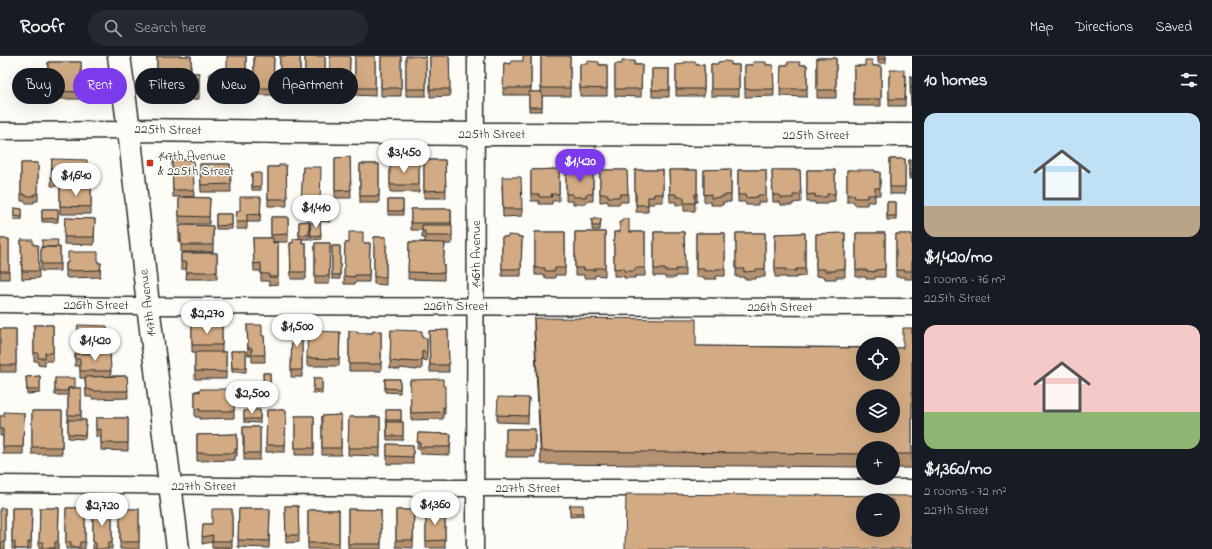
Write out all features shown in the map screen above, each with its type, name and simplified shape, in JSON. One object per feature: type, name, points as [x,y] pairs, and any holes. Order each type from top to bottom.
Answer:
[{"type":"street","name":"147th Avenue","points":[[119,56],[178,549]]},
{"type":"street","name":"146th Avenue","points":[[475,549],[476,56]]},
{"type":"street","name":"225th Street","points":[[0,131],[129,130],[476,134],[912,135]]},
{"type":"street","name":"226th Street","points":[[0,304],[912,307]]},
{"type":"street","name":"227th Street","points":[[0,484],[475,488],[912,488]]},
{"type":"building","points":[[157,56],[191,56],[190,68],[157,68]]},
{"type":"building","points":[[227,56],[246,56],[246,68],[227,68]]},
{"type":"building","points":[[254,56],[274,56],[274,68],[268,68],[268,88],[260,88],[260,68],[254,68]]},
{"type":"building","points":[[280,56],[300,56],[300,68],[280,68]]},
{"type":"building","points":[[305,56],[325,56],[325,68],[305,68]]},
{"type":"building","points":[[330,56],[350,56],[350,68],[330,68]]},
{"type":"building","points":[[355,56],[375,56],[375,88],[358,88],[358,68],[355,68]]},
{"type":"building","points":[[381,56],[401,56],[401,88],[381,88]]},
{"type":"building","points":[[406,56],[426,57],[426,89],[406,89]]},
{"type":"building","points":[[430,56],[449,56],[450,89],[430,89]]},
{"type":"building","points":[[523,56],[531,56],[531,88],[503,88],[504,63],[511,64],[511,61],[523,61]]},
{"type":"building","points":[[541,56],[570,56],[570,88],[541,88]]},
{"type":"building","points":[[878,56],[886,56],[886,59],[878,59]]},
{"type":"building","points":[[817,58],[836,58],[836,90],[817,90]]},
{"type":"building","points":[[865,60],[872,60],[873,66],[881,66],[881,99],[854,99],[854,66],[865,66]]},
{"type":"building","points":[[587,61],[599,62],[599,65],[607,65],[607,89],[580,88],[580,64],[587,64]]},
{"type":"building","points":[[622,61],[635,61],[634,65],[642,65],[641,89],[615,89],[615,64],[622,64]]},
{"type":"building","points":[[48,62],[81,62],[81,68],[73,68],[73,92],[65,92],[65,68],[48,68]]},
{"type":"building","points":[[684,62],[696,62],[696,65],[704,65],[704,89],[676,89],[676,65],[684,64]]},
{"type":"building","points":[[718,62],[731,62],[731,65],[739,65],[739,89],[711,89],[711,64],[718,64]]},
{"type":"building","points":[[753,62],[766,62],[766,65],[773,65],[774,89],[745,89],[745,65],[753,65]]},
{"type":"building","points":[[788,62],[800,62],[800,65],[807,65],[807,89],[780,89],[781,65],[788,65]]},
{"type":"building","points":[[652,69],[669,69],[669,90],[652,90]]},
{"type":"building","points":[[890,70],[904,70],[904,76],[906,76],[905,99],[889,99]]},
{"type":"building","points":[[910,76],[912,76],[912,87],[910,87]]},
{"type":"building","points":[[910,88],[912,88],[912,102],[911,102]]},
{"type":"building","points":[[529,92],[542,92],[542,107],[529,107]]},
{"type":"building","points":[[350,157],[351,190],[335,191],[335,158]]},
{"type":"building","points":[[52,159],[87,160],[87,171],[90,171],[90,179],[51,178]]},
{"type":"building","points":[[890,159],[905,159],[905,187],[890,187]]},
{"type":"building","points":[[172,160],[193,160],[194,190],[173,190]]},
{"type":"building","points":[[424,160],[445,160],[446,190],[424,191]]},
{"type":"building","points":[[909,160],[912,160],[912,175],[909,175]]},
{"type":"building","points":[[21,163],[38,163],[38,194],[34,194],[34,196],[25,196],[25,194],[21,194]]},
{"type":"building","points":[[200,164],[230,164],[231,184],[201,185]]},
{"type":"building","points":[[360,164],[379,164],[379,196],[360,196]]},
{"type":"building","points":[[390,164],[419,164],[419,185],[390,185]]},
{"type":"building","points":[[279,165],[286,165],[287,199],[268,199],[268,167],[279,167]]},
{"type":"building","points":[[303,167],[321,167],[320,205],[301,204]]},
{"type":"building","points":[[559,169],[559,194],[551,194],[552,197],[539,197],[539,194],[531,194],[531,170]]},
{"type":"building","points":[[593,169],[593,194],[586,194],[586,197],[573,197],[573,194],[566,194],[566,170]]},
{"type":"building","points":[[731,169],[731,195],[711,198],[711,194],[704,195],[704,170]]},
{"type":"building","points":[[600,170],[627,170],[628,194],[620,194],[620,197],[608,197],[608,194],[600,194]]},
{"type":"building","points":[[635,170],[663,170],[663,194],[654,194],[654,197],[648,197],[648,205],[636,205]]},
{"type":"building","points":[[669,170],[697,170],[697,194],[695,194],[695,203],[684,203],[684,197],[676,197],[676,194],[670,194]]},
{"type":"building","points":[[738,170],[766,170],[766,195],[746,198],[745,195],[738,195]]},
{"type":"building","points":[[772,170],[800,170],[801,195],[793,195],[793,198],[781,198],[780,195],[773,195]]},
{"type":"building","points":[[807,170],[835,170],[835,194],[827,194],[827,197],[815,197],[815,194],[807,195]]},
{"type":"building","points":[[847,170],[875,170],[875,172],[880,172],[880,188],[875,188],[875,195],[867,195],[867,198],[855,198],[854,195],[847,195]]},
{"type":"building","points":[[252,173],[261,173],[261,186],[252,187]]},
{"type":"building","points":[[502,177],[521,177],[522,209],[503,209]]},
{"type":"building","points":[[60,187],[91,188],[91,207],[60,206]]},
{"type":"building","points":[[179,197],[210,198],[209,217],[179,216]]},
{"type":"building","points":[[240,197],[261,197],[260,215],[247,214],[247,222],[236,222],[237,211],[240,211]]},
{"type":"building","points":[[388,200],[403,200],[403,211],[388,211]]},
{"type":"building","points":[[887,202],[896,202],[896,216],[887,216]]},
{"type":"building","points":[[320,204],[330,204],[330,218],[319,218]]},
{"type":"building","points":[[14,208],[22,209],[22,217],[14,216]]},
{"type":"building","points":[[42,209],[58,209],[58,218],[42,219]]},
{"type":"building","points":[[411,209],[451,209],[451,223],[411,223]]},
{"type":"building","points":[[216,214],[232,214],[232,225],[216,226]]},
{"type":"building","points":[[271,217],[288,217],[288,234],[271,235]]},
{"type":"building","points":[[65,218],[95,219],[94,237],[64,237]]},
{"type":"building","points":[[592,219],[601,219],[600,226],[592,226]]},
{"type":"building","points":[[622,219],[629,219],[629,232],[645,232],[645,268],[635,268],[635,271],[624,271],[624,268],[614,269],[614,232],[620,232],[619,222],[622,222]]},
{"type":"building","points":[[309,221],[309,235],[299,235],[299,222]]},
{"type":"building","points":[[320,222],[321,235],[311,236],[310,223]]},
{"type":"building","points":[[422,225],[452,225],[452,236],[425,236],[425,231],[422,231]]},
{"type":"building","points":[[179,226],[213,226],[213,245],[181,245]]},
{"type":"building","points":[[349,232],[363,232],[363,243],[370,243],[369,275],[355,275],[355,277],[344,276],[345,243],[349,243]]},
{"type":"building","points":[[535,232],[565,232],[565,268],[555,268],[555,271],[545,271],[545,268],[535,268]]},
{"type":"building","points":[[575,232],[605,232],[605,268],[584,270],[584,268],[575,268]]},
{"type":"building","points":[[654,232],[684,232],[685,269],[665,271],[665,269],[654,269]]},
{"type":"building","points":[[696,233],[725,233],[725,269],[704,271],[704,269],[696,269]]},
{"type":"building","points":[[736,233],[765,233],[765,269],[756,269],[756,271],[744,272],[744,269],[736,269]]},
{"type":"building","points":[[805,233],[805,269],[786,271],[786,269],[775,269],[775,234]]},
{"type":"building","points":[[845,233],[845,269],[825,271],[825,269],[816,269],[816,234]]},
{"type":"building","points":[[856,233],[885,233],[885,269],[875,270],[875,272],[856,270]]},
{"type":"building","points":[[896,234],[912,234],[912,271],[896,270]]},
{"type":"building","points":[[508,235],[522,237],[521,269],[502,269],[502,237],[508,237]]},
{"type":"building","points":[[374,237],[386,237],[386,277],[374,277]]},
{"type":"building","points":[[253,238],[273,238],[273,243],[278,242],[278,277],[269,277],[269,274],[261,274],[261,263],[254,264]]},
{"type":"building","points":[[302,238],[302,243],[306,243],[306,272],[291,272],[290,243],[293,243],[293,239]]},
{"type":"building","points":[[0,239],[9,239],[9,271],[0,271]]},
{"type":"building","points":[[21,240],[33,240],[33,245],[38,245],[39,271],[22,271]]},
{"type":"building","points":[[42,240],[58,240],[57,247],[42,247]]},
{"type":"building","points":[[409,242],[445,243],[443,265],[444,273],[408,272]]},
{"type":"building","points":[[315,243],[330,243],[329,276],[315,276]]},
{"type":"building","points":[[332,246],[340,246],[340,275],[332,275]]},
{"type":"building","points":[[41,247],[60,247],[60,264],[41,264]]},
{"type":"building","points":[[68,252],[98,252],[98,263],[101,263],[100,270],[66,270],[66,263],[68,263]]},
{"type":"building","points":[[181,253],[217,253],[217,272],[186,272],[187,262],[181,262]]},
{"type":"building","points":[[534,318],[696,319],[696,346],[856,348],[856,381],[900,381],[900,348],[903,348],[903,328],[912,328],[912,454],[900,454],[900,441],[856,441],[856,454],[541,451]]},
{"type":"building","points":[[34,325],[53,325],[53,353],[45,353],[45,358],[38,358],[38,353],[34,353]]},
{"type":"building","points":[[78,325],[107,326],[107,336],[110,336],[110,343],[77,343]]},
{"type":"building","points":[[192,325],[222,325],[222,345],[192,345]]},
{"type":"building","points":[[247,325],[262,325],[265,355],[252,355],[252,348],[248,348]]},
{"type":"building","points":[[292,325],[302,326],[302,370],[291,370]]},
{"type":"building","points":[[0,329],[16,329],[16,365],[0,365]]},
{"type":"building","points":[[391,330],[422,331],[422,338],[427,338],[427,354],[422,351],[422,361],[390,361]]},
{"type":"building","points":[[448,330],[449,365],[430,365],[429,331]]},
{"type":"building","points":[[308,331],[340,332],[339,359],[307,358]]},
{"type":"building","points":[[349,331],[357,331],[357,333],[373,333],[373,331],[381,331],[381,364],[349,364]]},
{"type":"building","points":[[231,351],[246,351],[246,368],[232,368]]},
{"type":"building","points":[[195,352],[226,352],[226,372],[195,371]]},
{"type":"building","points":[[110,353],[111,371],[80,371],[80,359],[75,359],[75,354]]},
{"type":"building","points":[[263,373],[270,373],[270,392],[264,392]]},
{"type":"building","points":[[40,376],[40,390],[27,390],[26,377]]},
{"type":"building","points":[[127,376],[128,391],[92,391],[86,389],[85,377]]},
{"type":"building","points":[[55,378],[75,378],[75,388],[68,388],[68,391],[55,391]]},
{"type":"building","points":[[314,378],[322,378],[322,390],[313,390]]},
{"type":"building","points":[[385,379],[400,379],[400,389],[385,388]]},
{"type":"building","points":[[443,379],[443,386],[445,386],[445,407],[443,407],[443,412],[411,413],[410,380]]},
{"type":"building","points":[[68,388],[81,388],[81,415],[68,415]]},
{"type":"building","points":[[200,389],[234,389],[234,411],[200,411],[200,409],[195,409],[195,391],[200,392]]},
{"type":"building","points":[[498,397],[529,398],[528,416],[497,415]]},
{"type":"building","points":[[260,410],[260,419],[244,419],[244,411]]},
{"type":"building","points":[[267,410],[286,410],[285,445],[266,445]]},
{"type":"building","points":[[386,410],[401,410],[401,420],[386,420]]},
{"type":"building","points":[[32,411],[62,411],[62,447],[32,447]]},
{"type":"building","points":[[4,412],[24,413],[23,447],[3,447],[3,429],[0,429],[0,416],[4,416]]},
{"type":"building","points":[[341,415],[341,448],[322,448],[322,416]]},
{"type":"building","points":[[295,416],[314,416],[314,448],[295,448]]},
{"type":"building","points":[[349,417],[380,417],[380,448],[348,448]]},
{"type":"building","points":[[96,418],[128,418],[128,443],[101,443],[101,429],[96,430]]},
{"type":"building","points":[[68,420],[86,420],[85,435],[68,434]]},
{"type":"building","points":[[387,422],[403,422],[403,436],[387,436]]},
{"type":"building","points":[[243,427],[260,427],[260,453],[244,453]]},
{"type":"building","points":[[506,429],[535,429],[535,450],[506,450]]},
{"type":"building","points":[[418,433],[451,434],[450,447],[420,447],[420,442],[417,442]]},
{"type":"building","points":[[237,434],[237,449],[235,449],[235,453],[197,453],[197,435]]},
{"type":"building","points":[[387,444],[413,445],[413,457],[387,456]]},
{"type":"building","points":[[626,494],[856,496],[856,537],[900,537],[900,496],[912,496],[912,549],[625,549]]},
{"type":"building","points":[[570,505],[583,505],[583,513],[570,513]]},
{"type":"building","points":[[285,506],[298,506],[299,535],[286,535]]},
{"type":"building","points":[[0,508],[5,508],[5,542],[1,542],[1,549],[0,549]]},
{"type":"building","points":[[12,508],[32,508],[31,542],[28,542],[28,549],[15,549],[15,542],[12,542]]},
{"type":"building","points":[[40,508],[59,508],[58,542],[55,542],[55,548],[42,548],[43,542],[39,542]]},
{"type":"building","points":[[66,508],[85,508],[85,542],[80,542],[80,547],[71,547],[71,542],[66,542]]},
{"type":"building","points":[[93,508],[112,508],[112,543],[108,543],[108,549],[96,549],[96,543],[93,542]]},
{"type":"building","points":[[120,509],[139,509],[139,542],[120,542]]},
{"type":"building","points":[[212,509],[232,509],[232,541],[212,541],[213,535],[202,537],[203,524],[212,524]]},
{"type":"building","points":[[239,509],[270,509],[269,541],[238,540]]},
{"type":"building","points":[[348,509],[381,510],[381,544],[348,544]]},
{"type":"building","points":[[308,510],[339,510],[339,543],[308,543]]},
{"type":"building","points":[[396,510],[414,510],[413,540],[396,540]]},
{"type":"building","points":[[426,511],[445,511],[445,540],[426,541]]},
{"type":"building","points":[[215,547],[230,547],[230,549],[215,549]]},
{"type":"place","name":"147th Avenue & 225th Street","points":[[150,163]]}]
